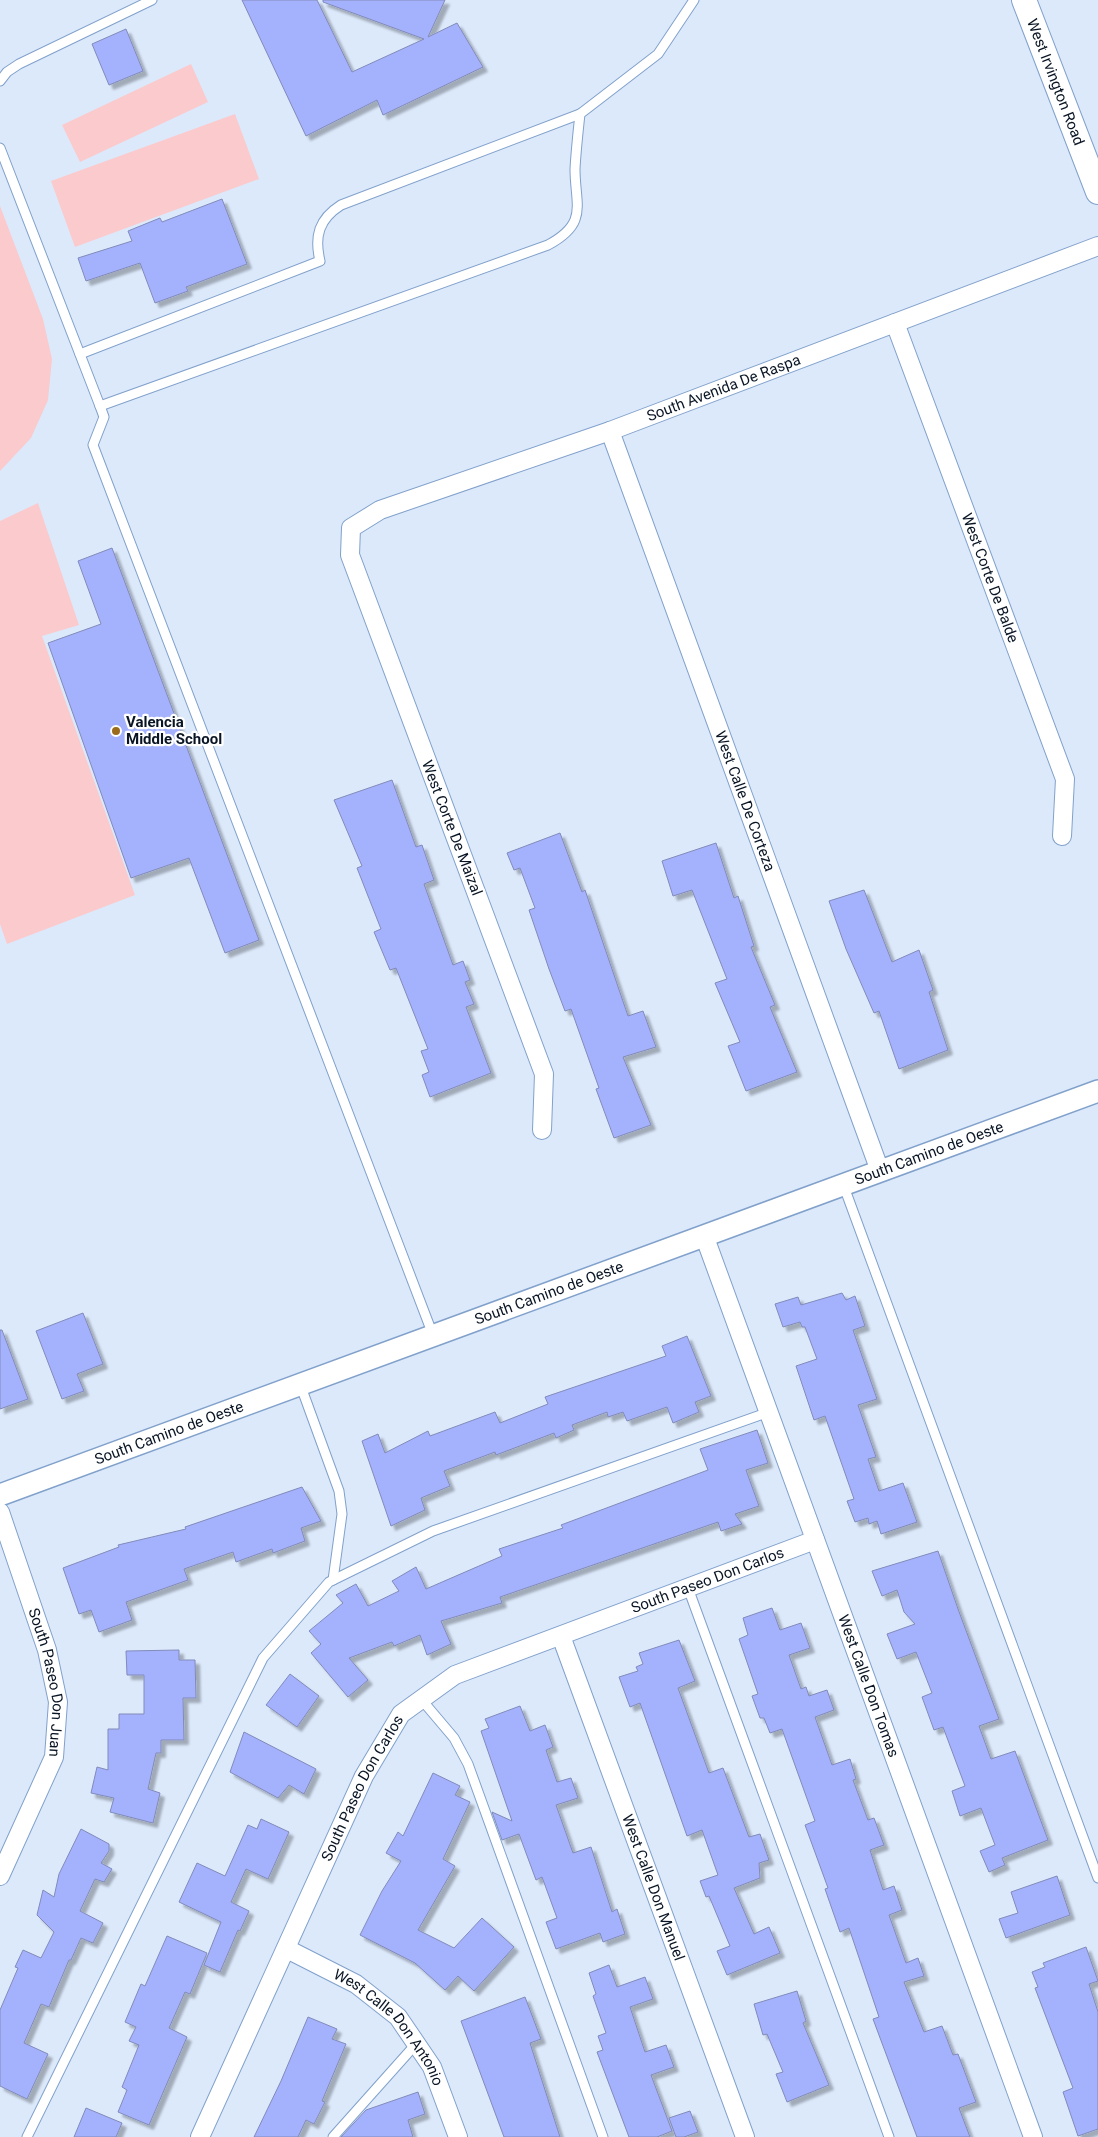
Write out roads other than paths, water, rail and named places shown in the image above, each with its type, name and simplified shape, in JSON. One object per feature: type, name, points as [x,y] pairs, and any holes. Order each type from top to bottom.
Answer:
[{"type":"main road","name":"West Irvington Road","points":[[1024,0],[1098,192]]},
{"type":"street","name":"South Avenida De Raspa","points":[[351,528],[380,510],[610,431],[1098,246]]},
{"type":"street","name":"West Corte De Balde","points":[[895,323],[1065,779],[1062,836]]},
{"type":"street","name":"West Calle De Corteza","points":[[610,431],[880,1171]]},
{"type":"street","name":"West Corte De Maizal","points":[[351,528],[350,555],[544,1074],[542,1130]]},
{"type":"street","name":"South Camino de Oeste","points":[[0,1495],[704,1235],[1098,1092]]},
{"type":"street","name":"West Calle Don Tomas","points":[[704,1235],[1033,2137]]},
{"type":"street","name":"South Paseo Don Juan","points":[[0,1512],[47,1650],[58,1702],[54,1757],[0,1876]]},
{"type":"street","name":"South Paseo Don Carlos","points":[[200,2137],[364,1776],[401,1714],[455,1674],[815,1540]]},
{"type":"street","name":"West Calle Don Manuel","points":[[561,1636],[746,2137]]},
{"type":"street","name":"West Calle Don Antonio","points":[[287,1949],[356,1984],[398,2017],[432,2068],[458,2137]]},
{"type":"lane","points":[[0,80],[7,72],[19,64],[152,0]]},
{"type":"lane","points":[[80,354],[320,261],[316,248],[317,235],[322,222],[329,212],[340,205],[580,114],[658,54],[694,0]]},
{"type":"lane","points":[[100,406],[539,248],[560,238],[570,229],[579,203],[575,170],[580,114]]},
{"type":"lane","points":[[0,148],[104,417],[93,445],[433,1335]]},
{"type":"lane","points":[[843,1184],[1098,1878]]},
{"type":"lane","points":[[300,1384],[339,1491],[342,1514],[333,1580]]},
{"type":"lane","points":[[27,2137],[263,1658],[333,1580],[433,1531],[769,1412]]},
{"type":"lane","points":[[688,1588],[889,2137]]},
{"type":"lane","points":[[422,1699],[454,1738],[468,1764],[603,2137]]},
{"type":"lane","points":[[333,2137],[416,2044]]},
{"type":"place","name":"Valencia Middle School","points":[[116,731]]}]
